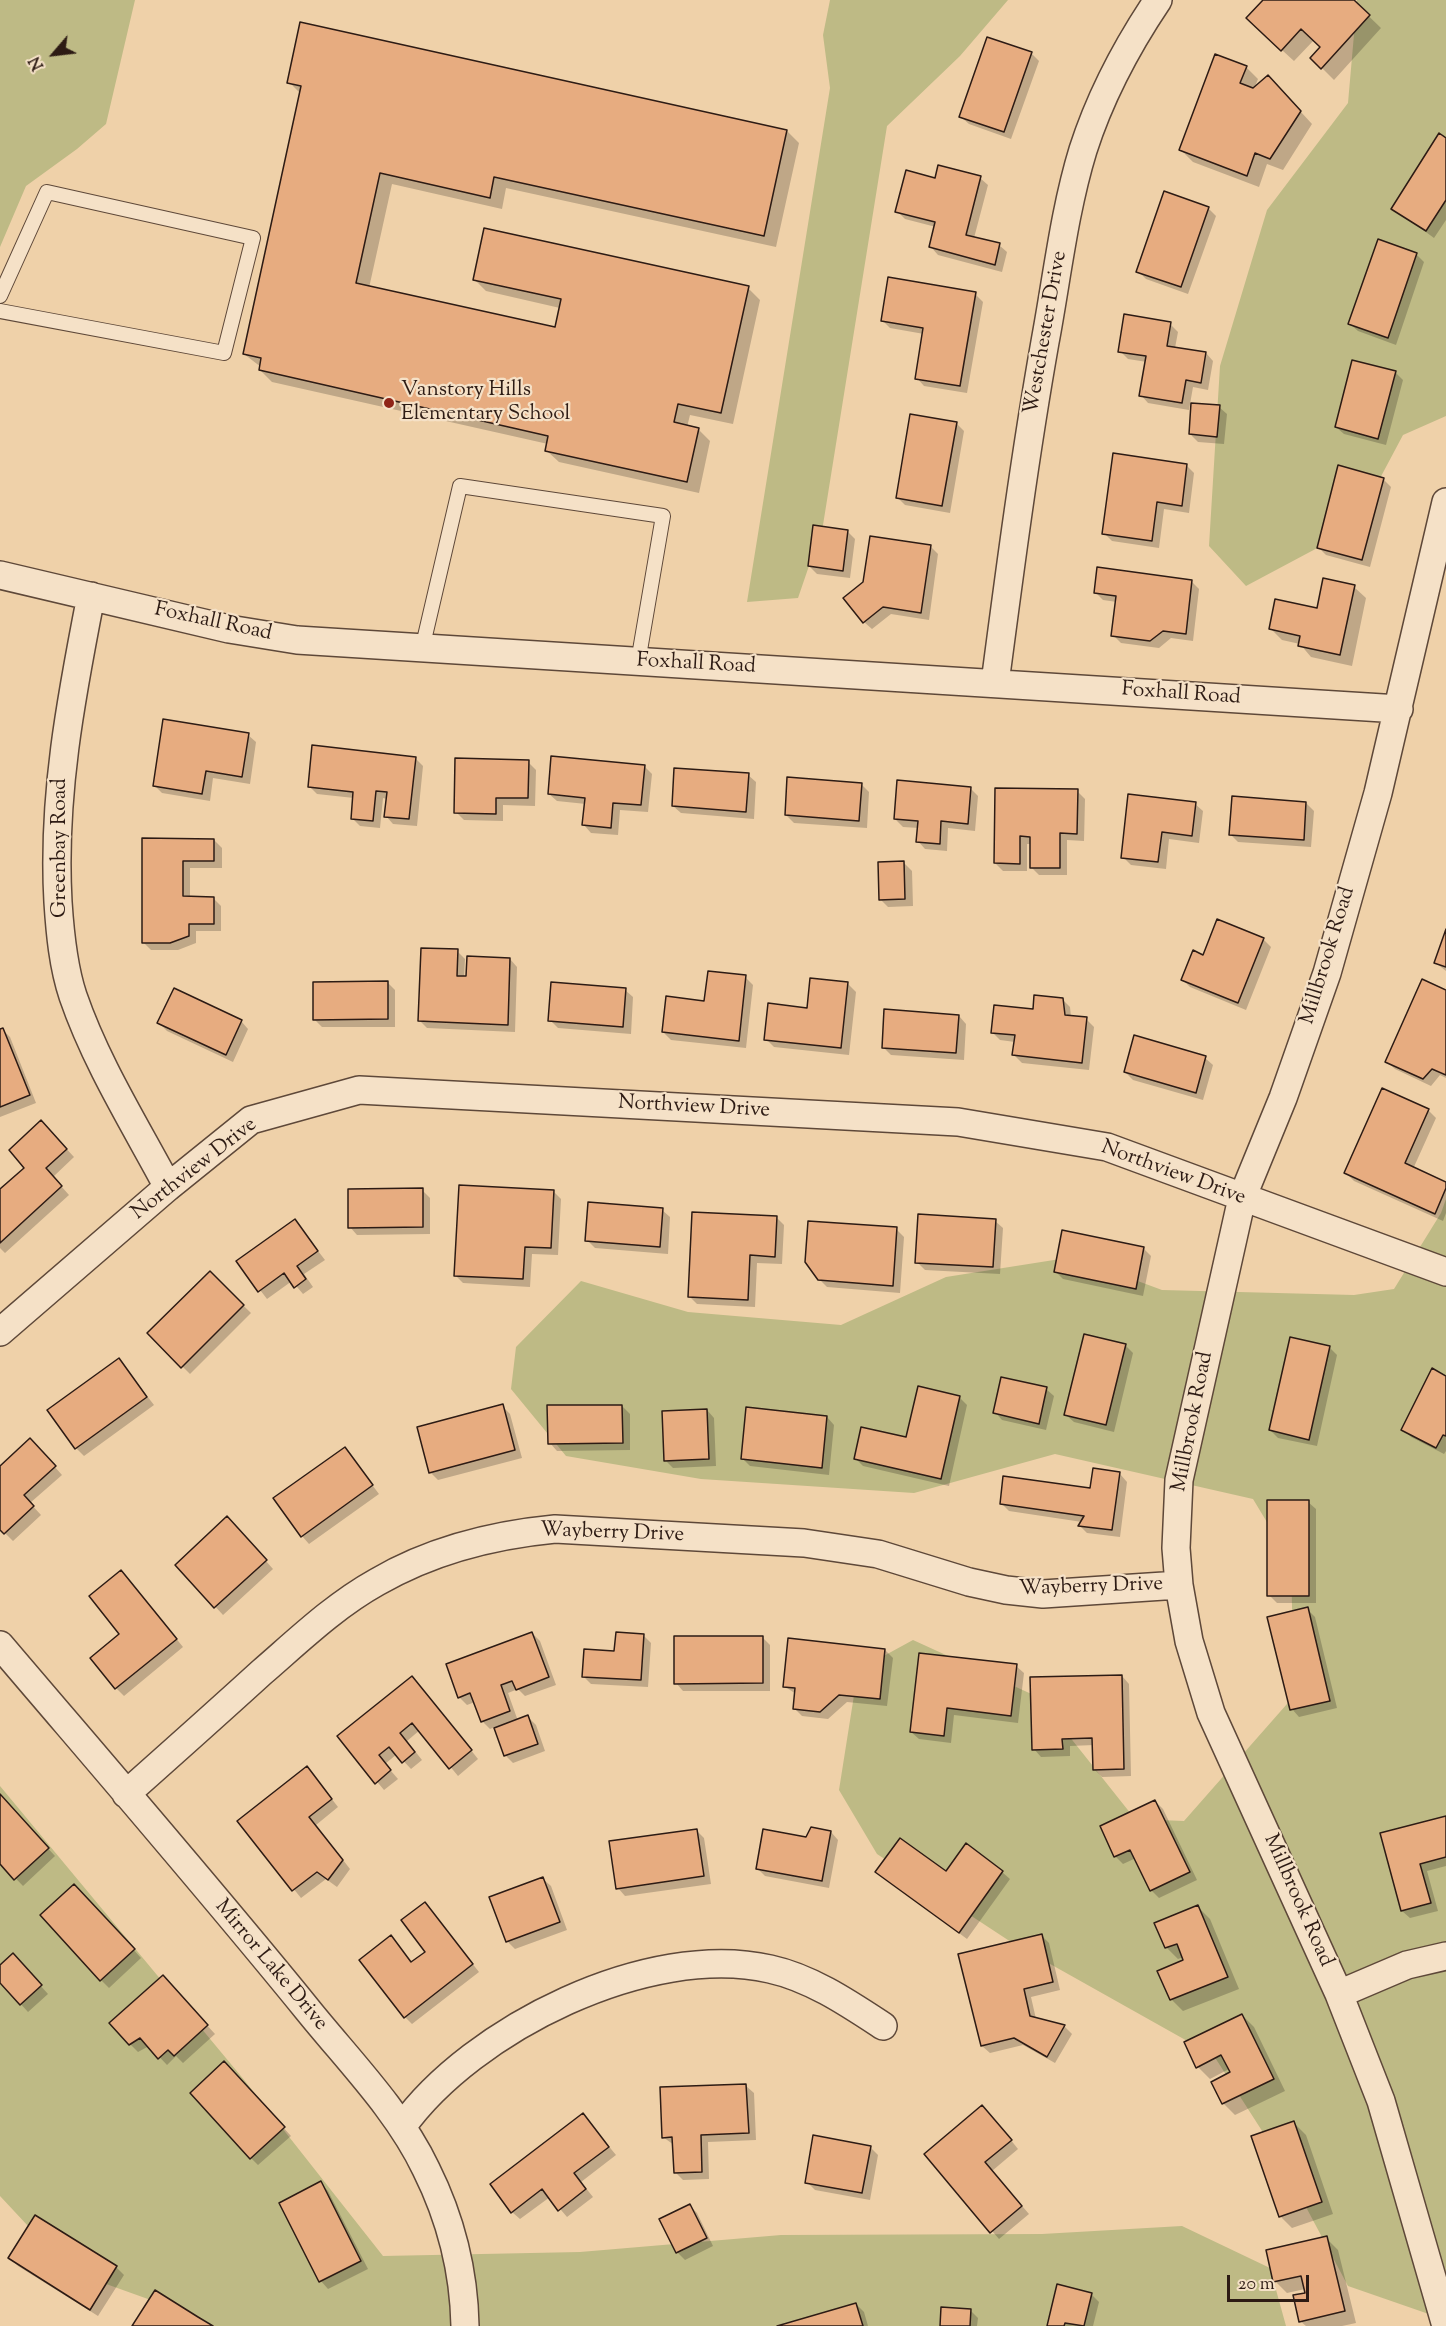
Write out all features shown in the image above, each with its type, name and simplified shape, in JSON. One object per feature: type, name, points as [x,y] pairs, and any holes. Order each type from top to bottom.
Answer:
[{"type":"street","name":"Westchester Drive","points":[[995,683],[1022,470],[1070,204],[1084,150],[1112,80],[1138,30],[1158,0]]},
{"type":"street","name":"Millbrook Road","points":[[1446,502],[1399,709],[1327,973],[1283,1098],[1242,1198],[1179,1480],[1176,1548],[1179,1585],[1189,1641],[1211,1713],[1339,1994],[1381,2101],[1446,2326]]},
{"type":"street","name":"Foxhall Road","points":[[0,575],[229,629],[297,640],[1399,709]]},
{"type":"street","name":"Greenbay Road","points":[[91,596],[68,715],[59,789],[56,864],[61,939],[73,995],[94,1047],[168,1187]]},
{"type":"street","name":"Northview Drive","points":[[0,1332],[168,1187],[251,1120],[359,1090],[958,1122],[1107,1147],[1446,1272]]},
{"type":"street","name":"Wayberry Drive","points":[[126,1794],[329,1613],[376,1582],[410,1565],[462,1545],[517,1533],[555,1529],[804,1543],[878,1554],[969,1582],[1034,1593],[1118,1591],[1179,1585]]},
{"type":"street","name":"Mirror Lake Drive","points":[[0,1645],[285,1982],[402,2127],[426,2167],[441,2201],[457,2255],[465,2326]]},
{"type":"street","points":[[1339,1994],[1407,1965],[1446,1956]]},
{"type":"street","points":[[402,2127],[413,2111],[454,2072],[500,2039],[548,2010],[600,1987],[653,1970],[691,1965],[728,1964],[770,1969],[830,1991],[883,2026]]},
{"type":"lane","points":[[0,296],[47,192],[253,238],[224,353],[0,311]]},
{"type":"lane","points":[[422,649],[460,486],[663,516],[638,662]]},
{"type":"shaded area","points":[[0,0],[135,0],[106,124],[77,149],[26,186],[0,247]]},
{"type":"shaded area","points":[[830,0],[1008,0],[960,56],[887,126],[823,525],[798,598],[747,602],[830,88],[823,35]]},
{"type":"shaded area","points":[[1357,0],[1446,0],[1446,416],[1403,435],[1353,529],[1246,586],[1209,546],[1220,366],[1267,210],[1348,103]]},
{"type":"shaded area","points":[[1446,1199],[1446,2320],[1348,2286],[1282,2162],[1214,2056],[1011,1942],[877,1854],[839,1790],[858,1670],[913,1640],[1038,1697],[1135,1819],[1184,1821],[1294,1696],[1291,1562],[1253,1499],[1055,1454],[914,1493],[701,1479],[566,1456],[511,1389],[516,1347],[581,1281],[688,1312],[841,1325],[946,1277],[1073,1257],[1162,1290],[1354,1295],[1394,1289],[1441,1213]]},
{"type":"shaded area","points":[[0,1786],[245,2081],[383,2256],[580,2252],[781,2235],[1042,2234],[1182,2226],[1270,2268],[1286,2326],[204,2326],[198,2317],[70,2271],[0,2196]]},
{"type":"building","points":[[1263,0],[1354,0],[1370,15],[1321,69],[1310,58],[1320,47],[1301,29],[1281,51],[1246,18]]},
{"type":"building","points":[[300,22],[787,130],[764,236],[494,177],[490,198],[380,173],[356,283],[555,327],[561,299],[473,280],[484,228],[749,286],[721,413],[678,404],[674,422],[699,428],[687,482],[545,451],[548,436],[259,370],[261,358],[243,354],[301,86],[287,83]]},
{"type":"building","points":[[987,37],[1032,52],[1004,132],[959,117]]},
{"type":"building","points":[[1215,54],[1247,66],[1240,83],[1253,88],[1268,75],[1301,111],[1270,159],[1255,153],[1247,176],[1179,150]]},
{"type":"building","points":[[1439,133],[1446,138],[1446,200],[1426,231],[1391,209]]},
{"type":"building","points":[[938,165],[981,176],[966,235],[1000,243],[995,265],[929,247],[935,222],[895,212],[906,170],[935,178]]},
{"type":"building","points":[[1164,191],[1209,207],[1181,287],[1136,272]]},
{"type":"building","points":[[1378,239],[1417,253],[1388,338],[1348,324]]},
{"type":"building","points":[[888,277],[976,292],[960,386],[915,379],[923,328],[881,321]]},
{"type":"building","points":[[1124,314],[1171,322],[1167,346],[1206,352],[1201,383],[1186,380],[1182,403],[1139,396],[1146,356],[1118,352]]},
{"type":"building","points":[[1352,360],[1396,371],[1378,439],[1335,427]]},
{"type":"building","points":[[1191,403],[1220,405],[1217,437],[1189,434]]},
{"type":"building","points":[[910,414],[957,422],[942,506],[896,498]]},
{"type":"building","points":[[1113,453],[1187,464],[1182,506],[1157,502],[1152,541],[1102,534]]},
{"type":"building","points":[[1338,465],[1384,478],[1362,560],[1317,548]]},
{"type":"building","points":[[813,525],[848,530],[843,571],[808,566]]},
{"type":"building","points":[[870,536],[931,545],[921,613],[883,607],[863,623],[843,598],[863,582]]},
{"type":"building","points":[[1097,567],[1192,580],[1186,634],[1163,631],[1150,641],[1111,636],[1116,596],[1094,593]]},
{"type":"building","points":[[1323,578],[1355,585],[1340,655],[1298,646],[1300,636],[1269,629],[1275,599],[1317,608]]},
{"type":"building","points":[[163,719],[249,733],[242,777],[206,771],[202,794],[153,786]]},
{"type":"building","points":[[312,745],[416,757],[409,819],[384,817],[387,792],[376,791],[373,821],[351,819],[353,792],[308,787]]},
{"type":"building","points":[[551,756],[645,765],[641,805],[613,803],[611,828],[582,825],[585,798],[548,794]]},
{"type":"building","points":[[455,758],[529,760],[528,798],[496,798],[496,814],[454,813]]},
{"type":"building","points":[[674,768],[749,773],[746,812],[672,806]]},
{"type":"building","points":[[787,777],[862,783],[859,821],[785,815]]},
{"type":"building","points":[[897,780],[971,787],[968,824],[941,821],[940,844],[916,842],[918,821],[894,819]]},
{"type":"building","points":[[995,788],[1078,789],[1077,834],[1060,833],[1060,868],[1030,868],[1030,837],[1020,836],[1020,864],[994,863]]},
{"type":"building","points":[[1128,794],[1196,802],[1192,836],[1162,832],[1158,862],[1121,858]]},
{"type":"building","points":[[1232,796],[1306,802],[1304,840],[1229,835]]},
{"type":"building","points":[[142,838],[214,839],[214,861],[183,861],[183,896],[214,897],[214,924],[189,924],[189,936],[170,943],[142,943]]},
{"type":"building","points":[[904,861],[905,899],[879,900],[878,862]]},
{"type":"building","points":[[1217,919],[1264,938],[1238,1003],[1181,980],[1193,950],[1203,955]]},
{"type":"building","points":[[1446,929],[1446,967],[1434,963]]},
{"type":"building","points":[[421,948],[458,949],[457,976],[466,976],[467,956],[510,958],[508,1025],[418,1021]]},
{"type":"building","points":[[708,971],[746,975],[739,1041],[662,1032],[666,996],[704,1001]]},
{"type":"building","points":[[810,978],[848,982],[841,1048],[764,1040],[768,1003],[807,1008]]},
{"type":"building","points":[[1422,979],[1446,990],[1446,1075],[1432,1069],[1423,1079],[1385,1062]]},
{"type":"building","points":[[388,981],[388,1019],[313,1020],[313,982]]},
{"type":"building","points":[[551,982],[626,988],[623,1027],[548,1021]]},
{"type":"building","points":[[174,988],[242,1020],[226,1055],[157,1023]]},
{"type":"building","points":[[1034,995],[1063,998],[1065,1015],[1087,1017],[1082,1063],[1012,1055],[1015,1035],[991,1033],[994,1005],[1033,1009]]},
{"type":"building","points":[[884,1009],[959,1015],[956,1053],[882,1048]]},
{"type":"building","points":[[3,1028],[30,1095],[0,1107],[0,1029]]},
{"type":"building","points":[[1134,1035],[1206,1056],[1196,1093],[1124,1072]]},
{"type":"building","points":[[1382,1088],[1429,1109],[1405,1163],[1446,1182],[1446,1188],[1435,1214],[1344,1173]]},
{"type":"building","points":[[41,1120],[67,1149],[46,1168],[62,1186],[0,1243],[0,1189],[24,1168],[9,1150]]},
{"type":"building","points":[[459,1185],[554,1190],[551,1248],[525,1247],[523,1279],[454,1276]]},
{"type":"building","points":[[423,1188],[423,1227],[348,1228],[348,1189]]},
{"type":"building","points":[[588,1202],[663,1208],[660,1247],[585,1241]]},
{"type":"building","points":[[692,1212],[777,1216],[775,1257],[750,1255],[748,1300],[688,1297]]},
{"type":"building","points":[[918,1214],[996,1219],[993,1267],[915,1263]]},
{"type":"building","points":[[295,1219],[318,1251],[297,1266],[306,1279],[294,1288],[284,1273],[258,1292],[236,1261]]},
{"type":"building","points":[[808,1221],[897,1227],[893,1286],[818,1280],[805,1262]]},
{"type":"building","points":[[1062,1230],[1144,1247],[1136,1289],[1054,1272]]},
{"type":"building","points":[[210,1271],[244,1305],[181,1368],[147,1333]]},
{"type":"building","points":[[1084,1334],[1126,1344],[1106,1425],[1064,1415]]},
{"type":"building","points":[[1290,1337],[1330,1346],[1309,1440],[1269,1430]]},
{"type":"building","points":[[119,1358],[147,1397],[75,1449],[47,1410]]},
{"type":"building","points":[[1432,1368],[1446,1376],[1446,1436],[1443,1435],[1436,1448],[1401,1430]]},
{"type":"building","points":[[1001,1377],[1047,1387],[1039,1424],[993,1413]]},
{"type":"building","points":[[918,1386],[960,1396],[941,1479],[854,1459],[861,1427],[906,1437]]},
{"type":"building","points":[[503,1404],[515,1450],[429,1473],[417,1427]]},
{"type":"building","points":[[547,1405],[622,1405],[623,1443],[548,1444]]},
{"type":"building","points":[[746,1407],[827,1416],[822,1468],[741,1459]]},
{"type":"building","points":[[707,1409],[709,1459],[664,1461],[662,1411]]},
{"type":"building","points":[[30,1438],[56,1466],[24,1495],[34,1506],[4,1534],[0,1530],[0,1466]]},
{"type":"building","points":[[345,1447],[373,1485],[301,1537],[273,1498]]},
{"type":"building","points":[[1093,1468],[1120,1472],[1112,1530],[1078,1526],[1084,1516],[1000,1504],[1003,1476],[1090,1488]]},
{"type":"building","points":[[1267,1500],[1309,1500],[1309,1596],[1267,1596]]},
{"type":"building","points":[[227,1516],[267,1560],[214,1608],[175,1565]]},
{"type":"building","points":[[121,1570],[177,1639],[115,1689],[90,1658],[119,1634],[89,1596]]},
{"type":"building","points":[[1308,1607],[1330,1701],[1290,1710],[1267,1617]]},
{"type":"building","points":[[532,1632],[549,1677],[516,1690],[512,1681],[501,1685],[510,1711],[481,1722],[470,1693],[458,1698],[446,1664]]},
{"type":"building","points":[[616,1632],[644,1634],[641,1680],[582,1677],[584,1649],[614,1651]]},
{"type":"building","points":[[674,1636],[763,1636],[763,1683],[674,1684]]},
{"type":"building","points":[[788,1638],[885,1649],[880,1699],[839,1695],[820,1712],[793,1709],[795,1688],[783,1687]]},
{"type":"building","points":[[919,1653],[1017,1664],[1011,1716],[947,1708],[944,1736],[910,1732]]},
{"type":"building","points":[[1122,1675],[1124,1769],[1093,1770],[1092,1738],[1062,1739],[1063,1749],[1032,1750],[1030,1677]]},
{"type":"building","points":[[412,1676],[472,1750],[449,1769],[412,1723],[400,1733],[415,1752],[402,1763],[389,1747],[379,1755],[391,1770],[375,1784],[337,1736]]},
{"type":"building","points":[[528,1715],[538,1744],[504,1756],[494,1728]]},
{"type":"building","points":[[307,1766],[332,1799],[309,1817],[343,1860],[328,1880],[317,1872],[292,1891],[237,1821]]},
{"type":"building","points":[[0,1794],[49,1848],[14,1880],[0,1864]]},
{"type":"building","points":[[1155,1800],[1190,1872],[1150,1891],[1130,1850],[1114,1857],[1100,1826]]},
{"type":"building","points":[[1446,1816],[1446,1857],[1420,1864],[1431,1903],[1401,1911],[1380,1833]]},
{"type":"building","points":[[811,1827],[831,1831],[822,1881],[756,1869],[763,1829],[806,1837]]},
{"type":"building","points":[[697,1829],[704,1876],[616,1889],[609,1841]]},
{"type":"building","points":[[900,1838],[946,1871],[966,1843],[1003,1871],[959,1933],[875,1872]]},
{"type":"building","points":[[543,1877],[560,1922],[506,1942],[489,1897]]},
{"type":"building","points":[[74,1884],[135,1949],[100,1981],[40,1915]]},
{"type":"building","points":[[425,1902],[473,1964],[404,2018],[359,1960],[391,1935],[411,1962],[425,1952],[401,1920]]},
{"type":"building","points":[[1198,1905],[1228,1977],[1170,2000],[1157,1971],[1183,1960],[1177,1944],[1165,1948],[1154,1923]]},
{"type":"building","points":[[1042,1934],[1053,1982],[1024,1989],[1030,2016],[1065,2025],[1047,2057],[1014,2038],[981,2046],[958,1954]]},
{"type":"building","points":[[13,1953],[42,1985],[20,2005],[0,1983],[0,1965]]},
{"type":"building","points":[[163,1975],[208,2025],[174,2056],[168,2050],[158,2059],[140,2038],[129,2045],[109,2023]]},
{"type":"building","points":[[1242,2014],[1274,2079],[1222,2104],[1211,2082],[1230,2072],[1221,2055],[1196,2068],[1184,2042]]},
{"type":"building","points":[[224,2061],[285,2127],[250,2159],[190,2093]]},
{"type":"building","points":[[746,2084],[749,2133],[701,2135],[702,2172],[674,2173],[672,2137],[662,2138],[660,2087]]},
{"type":"building","points":[[982,2105],[1012,2140],[985,2162],[1022,2206],[990,2233],[924,2154]]},
{"type":"building","points":[[583,2113],[609,2147],[574,2173],[586,2189],[558,2211],[542,2189],[511,2213],[490,2184]]},
{"type":"building","points":[[1294,2121],[1322,2202],[1279,2217],[1251,2136]]},
{"type":"building","points":[[813,2135],[871,2146],[862,2193],[805,2183]]},
{"type":"building","points":[[321,2181],[361,2261],[319,2282],[279,2203]]},
{"type":"building","points":[[690,2204],[707,2238],[676,2253],[659,2219]]},
{"type":"building","points":[[35,2215],[117,2266],[90,2310],[8,2258]]},
{"type":"building","points":[[1327,2236],[1345,2311],[1299,2322],[1293,2295],[1305,2293],[1301,2276],[1273,2282],[1266,2250]]},
{"type":"building","points":[[1057,2284],[1092,2293],[1084,2326],[1065,2323],[1064,2326],[1047,2326]]},
{"type":"building","points":[[155,2290],[198,2317],[213,2326],[132,2326]]},
{"type":"building","points":[[856,2303],[863,2326],[777,2326]]},
{"type":"building","points":[[941,2307],[971,2309],[970,2326],[940,2326]]},
{"type":"place","name":"Vanstory Hills Elementary School","points":[[389,403]]}]
